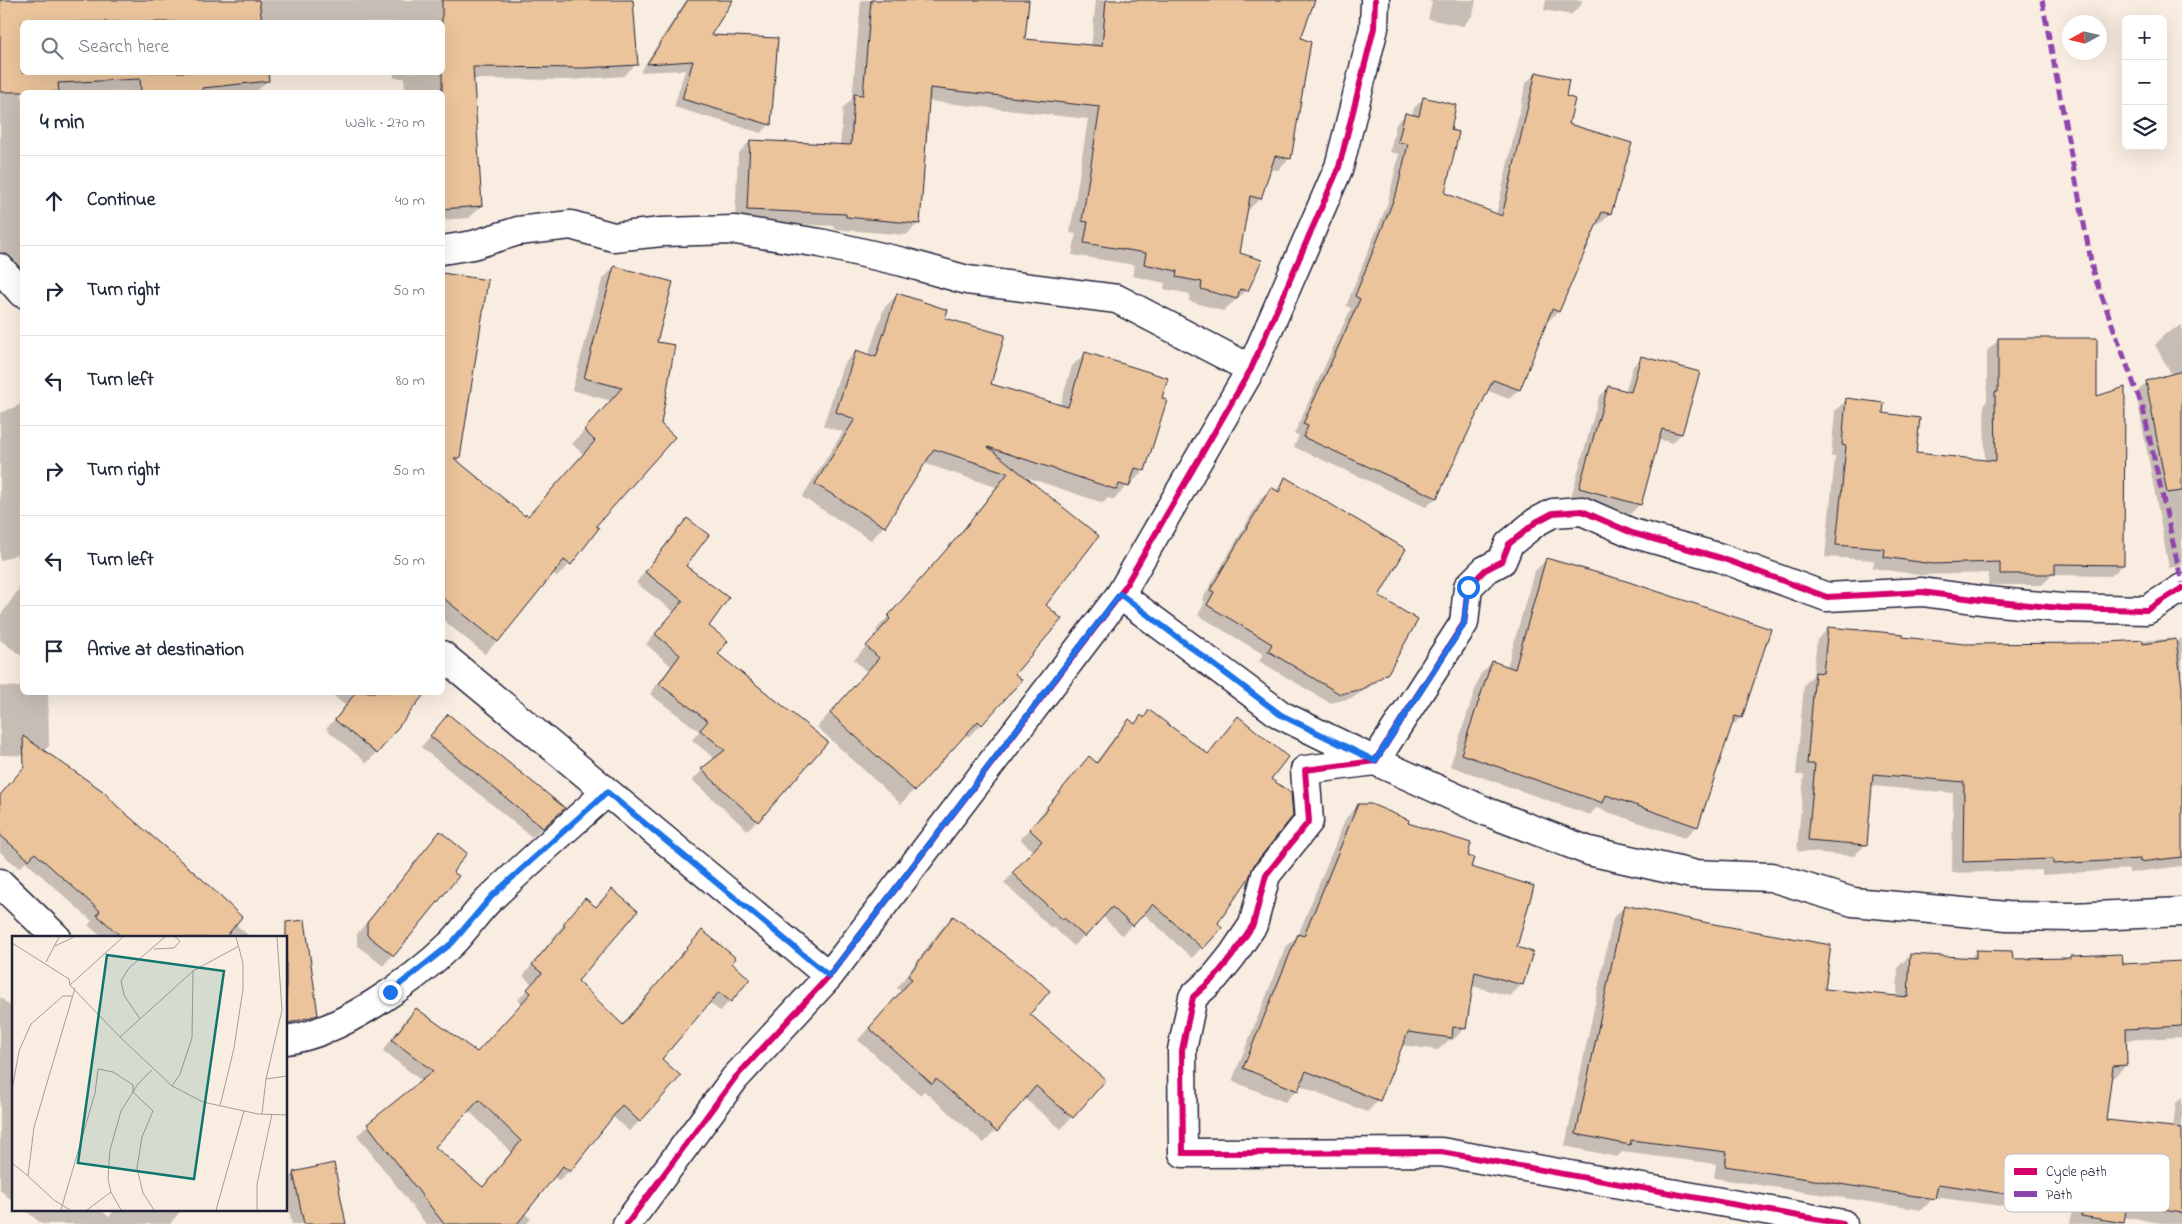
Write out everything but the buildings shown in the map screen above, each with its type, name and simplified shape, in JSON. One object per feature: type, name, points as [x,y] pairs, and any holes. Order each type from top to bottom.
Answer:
[{"type":"street","points":[[627,1224],[735,1078],[829,976],[1120,594],[1251,368],[1339,167],[1374,28],[1375,0]]},
{"type":"street","points":[[445,250],[473,245],[518,231],[571,225],[612,237],[662,232],[744,232],[820,243],[903,262],[967,280],[1117,299],[1251,368]]},
{"type":"street","points":[[0,268],[20,290]]},
{"type":"street","points":[[1843,1224],[1441,1152],[1184,1153],[1182,1050],[1193,997],[1221,970],[1253,925],[1266,875],[1309,821],[1305,770],[1375,761],[1464,624],[1468,587],[1485,570],[1502,561],[1509,544],[1536,522],[1553,513],[1582,511],[1632,533],[1721,558],[1826,597],[1922,592],[1988,602],[2061,608],[2147,610],[2182,588]]},
{"type":"street","points":[[1120,594],[1281,715],[1375,761],[1490,813],[1589,851],[1692,874],[1771,876],[1854,902],[2008,916],[2072,917],[2182,912]]},
{"type":"street","points":[[445,657],[829,976]]},
{"type":"street","points":[[288,1040],[299,1039],[327,1030],[383,997],[417,972],[452,943],[492,896],[607,792]]},
{"type":"street","points":[[0,883],[55,936]]},
{"type":"marked path","points":[[2042,0],[2093,272],[2143,409],[2182,583]]},
{"type":"cycle path","points":[[627,1224],[735,1078],[829,976],[1120,595],[1251,369],[1339,167],[1374,28],[1375,0]]},
{"type":"cycle path","points":[[1843,1224],[1441,1152],[1183,1153],[1182,1050],[1193,997],[1215,977],[1253,925],[1266,875],[1309,821],[1305,770],[1375,761],[1464,623],[1468,587],[1485,570],[1502,561],[1509,544],[1536,522],[1553,513],[1582,511],[1632,533],[1721,558],[1827,597],[1922,592],[2061,608],[2147,610],[2182,588]]},
{"type":"route","points":[[390,992],[452,943],[492,896],[607,792],[829,976],[1120,594],[1281,715],[1375,761],[1464,624],[1468,587]]}]
